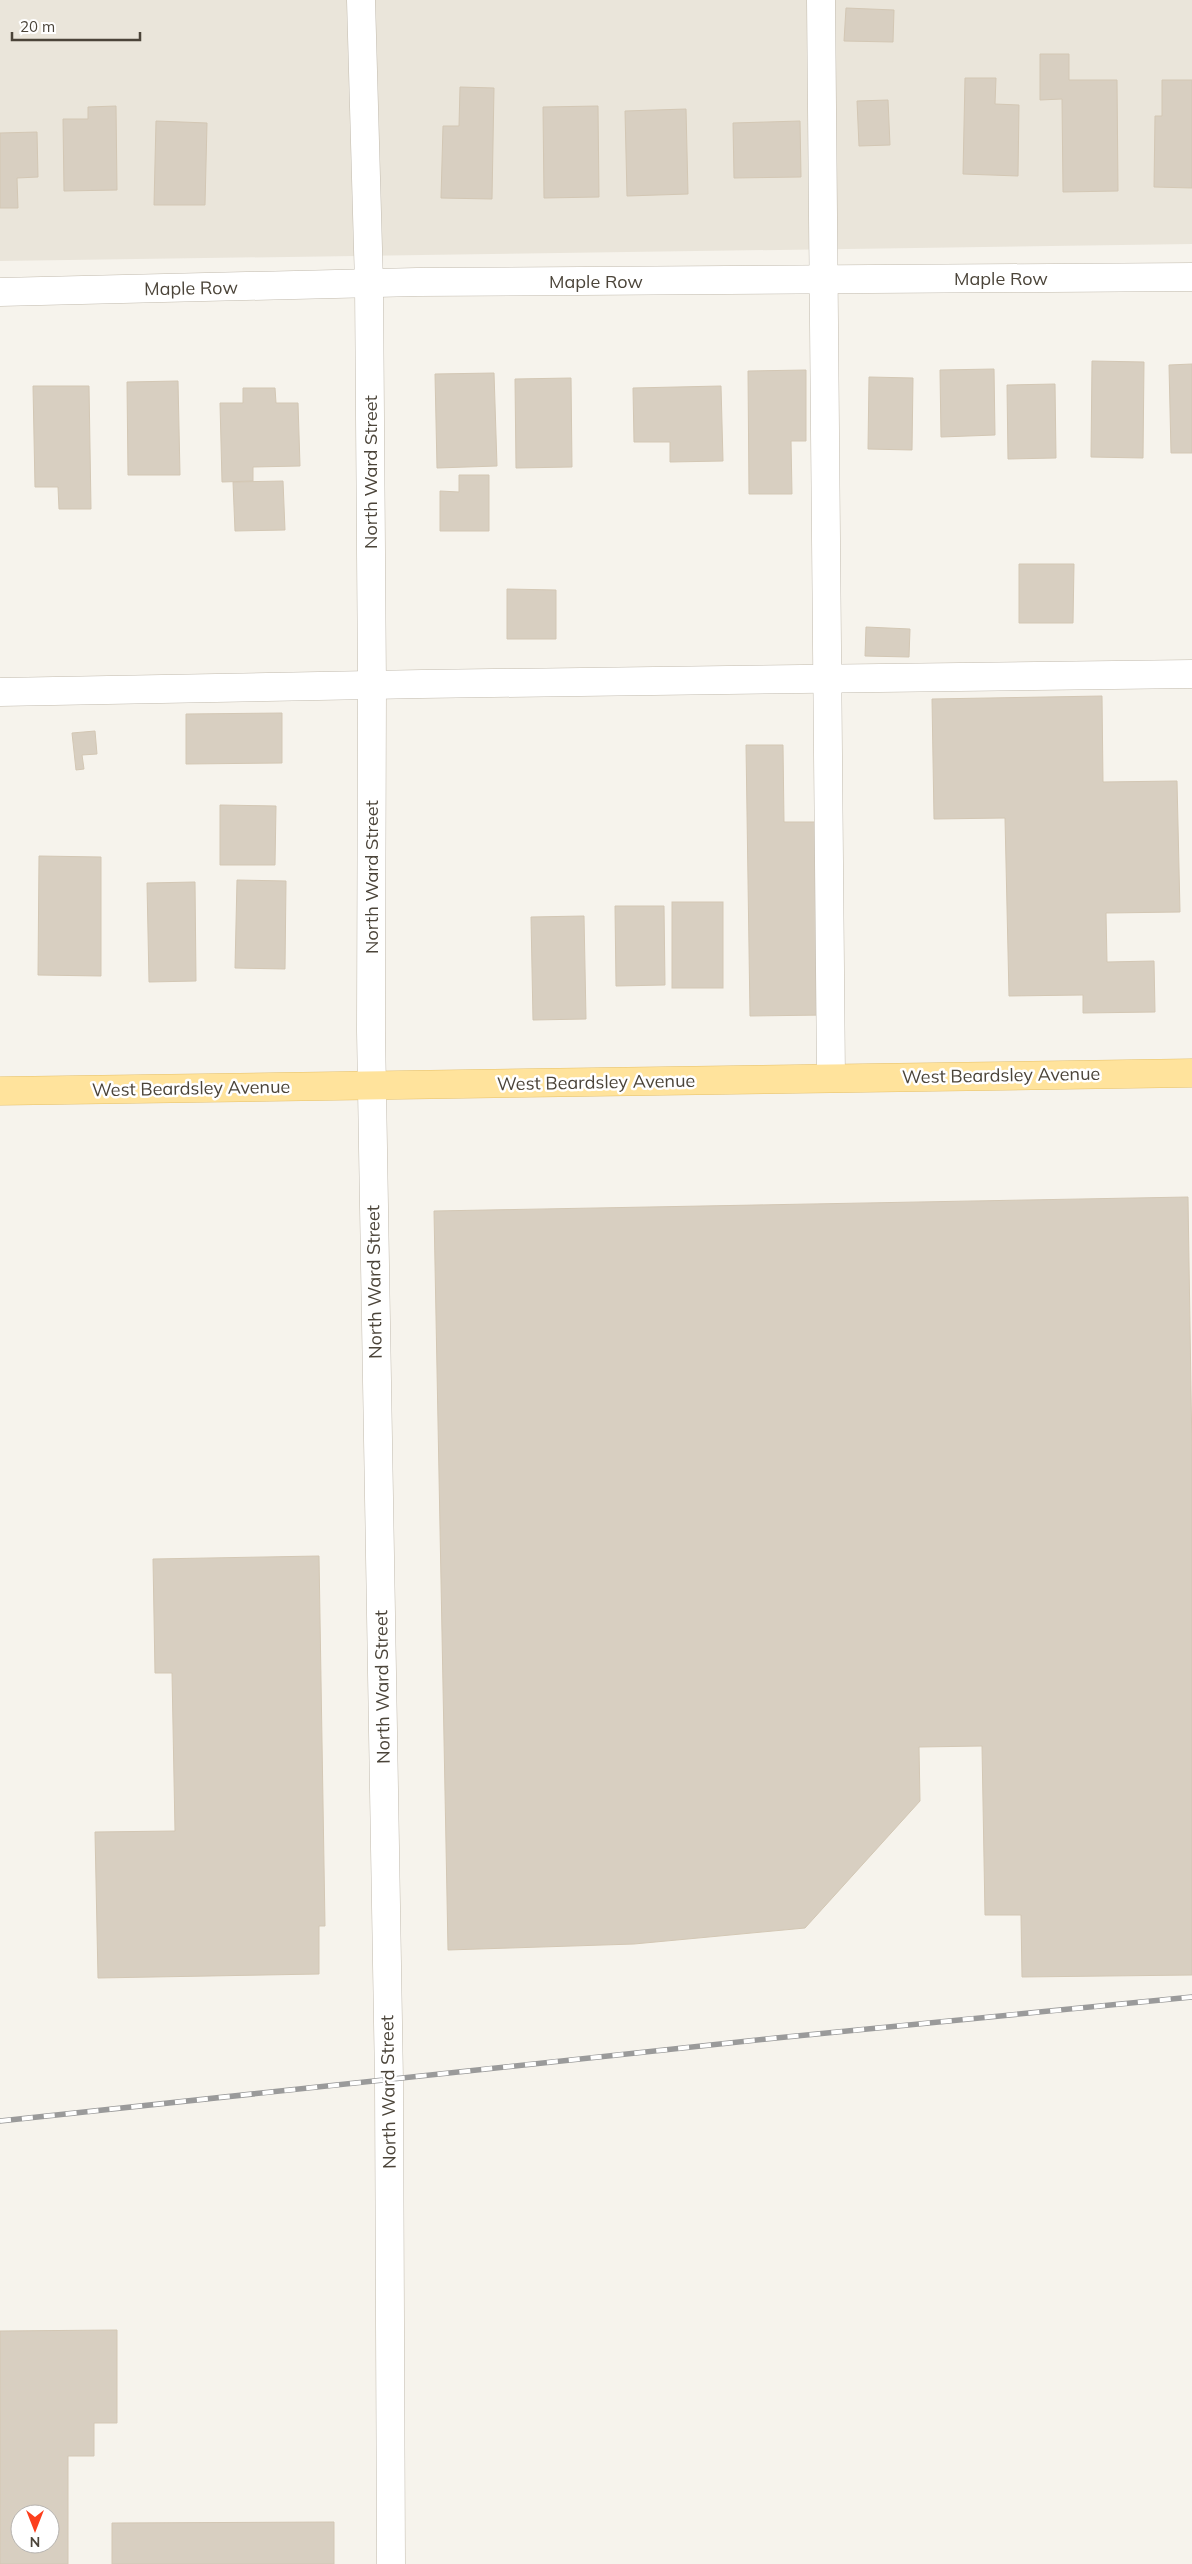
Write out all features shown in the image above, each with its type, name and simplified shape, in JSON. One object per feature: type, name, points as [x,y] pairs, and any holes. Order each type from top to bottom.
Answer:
[{"type":"main road","name":"West Beardsley Avenue","points":[[0,1091],[1192,1073]]},
{"type":"street","name":"North Ward Street","points":[[360,0],[369,284],[372,685],[371,1085],[388,2071],[391,2564]]},
{"type":"street","points":[[821,0],[831,1078]]},
{"type":"street","name":"Maple Row","points":[[0,292],[369,284],[1192,277]]},
{"type":"street","points":[[0,692],[1192,674]]},
{"type":"shaded area","points":[[0,0],[1192,0],[1192,244],[0,261]]},
{"type":"building","points":[[846,8],[894,10],[893,42],[844,41]]},
{"type":"building","points":[[1040,54],[1069,54],[1069,80],[1117,80],[1118,191],[1063,192],[1062,99],[1040,100]]},
{"type":"building","points":[[965,78],[996,78],[995,104],[1019,105],[1018,176],[963,174]]},
{"type":"building","points":[[1162,80],[1192,80],[1192,188],[1154,187],[1155,116],[1162,116]]},
{"type":"building","points":[[460,87],[494,88],[492,199],[441,198],[443,126],[459,126]]},
{"type":"building","points":[[888,100],[890,145],[859,146],[857,101]]},
{"type":"building","points":[[116,106],[117,190],[64,191],[63,119],[88,119],[88,107]]},
{"type":"building","points":[[598,106],[599,197],[544,198],[543,107]]},
{"type":"building","points":[[686,109],[688,194],[627,196],[625,111]]},
{"type":"building","points":[[156,121],[207,123],[205,205],[154,205]]},
{"type":"building","points":[[800,121],[801,177],[734,178],[733,123]]},
{"type":"building","points":[[37,132],[38,177],[17,178],[18,208],[0,208],[0,133]]},
{"type":"building","points":[[1092,361],[1144,362],[1143,458],[1091,457]]},
{"type":"building","points":[[1192,364],[1192,453],[1171,453],[1169,365]]},
{"type":"building","points":[[994,369],[995,435],[941,437],[940,370]]},
{"type":"building","points":[[806,370],[806,441],[791,441],[792,494],[749,494],[748,371]]},
{"type":"building","points":[[494,373],[497,466],[437,468],[435,374]]},
{"type":"building","points":[[869,377],[913,378],[912,450],[868,449]]},
{"type":"building","points":[[571,378],[572,467],[516,468],[515,379]]},
{"type":"building","points":[[178,381],[180,475],[128,475],[127,382]]},
{"type":"building","points":[[1055,384],[1056,458],[1008,459],[1007,385]]},
{"type":"building","points":[[33,386],[89,386],[91,509],[59,509],[58,487],[35,487]]},
{"type":"building","points":[[721,386],[723,461],[670,462],[670,442],[634,442],[633,388]]},
{"type":"building","points":[[243,388],[275,388],[276,403],[298,403],[300,466],[253,467],[253,481],[222,482],[220,403],[243,403]]},
{"type":"building","points":[[459,475],[489,475],[489,531],[440,531],[440,491],[459,492]]},
{"type":"building","points":[[283,481],[285,530],[235,531],[233,482]]},
{"type":"building","points":[[1019,564],[1074,564],[1073,623],[1019,623]]},
{"type":"building","points":[[507,589],[556,590],[556,639],[507,639]]},
{"type":"building","points":[[866,627],[910,629],[909,657],[865,656]]},
{"type":"building","points":[[1102,696],[1103,782],[1177,781],[1180,912],[1106,913],[1107,962],[1154,961],[1155,1012],[1083,1013],[1083,995],[1009,996],[1005,818],[934,819],[932,699]]},
{"type":"building","points":[[282,713],[282,763],[186,764],[186,714]]},
{"type":"building","points":[[95,731],[97,754],[82,755],[84,769],[76,770],[72,733]]},
{"type":"building","points":[[746,745],[783,745],[784,822],[822,822],[825,1015],[750,1016]]},
{"type":"building","points":[[220,805],[276,806],[275,865],[220,865]]},
{"type":"building","points":[[39,856],[101,857],[101,976],[38,975]]},
{"type":"building","points":[[237,880],[286,881],[285,969],[235,968]]},
{"type":"building","points":[[195,882],[196,981],[149,982],[147,883]]},
{"type":"building","points":[[672,902],[723,902],[723,988],[672,988]]},
{"type":"building","points":[[615,906],[664,906],[665,985],[616,986]]},
{"type":"building","points":[[584,916],[586,1019],[533,1020],[531,917]]},
{"type":"building","points":[[1188,1197],[1192,1454],[1192,1975],[1022,1977],[1021,1915],[985,1915],[982,1746],[919,1747],[920,1801],[805,1928],[634,1944],[448,1950],[434,1211]]},
{"type":"building","points":[[319,1556],[325,1926],[319,1926],[319,1974],[98,1978],[95,1832],[175,1831],[172,1673],[155,1673],[153,1559]]},
{"type":"building","points":[[117,2330],[117,2423],[94,2423],[94,2456],[68,2456],[68,2564],[0,2564],[0,2331]]},
{"type":"building","points":[[334,2522],[334,2564],[112,2564],[112,2523]]},
{"type":"railway","points":[[0,2121],[776,2038],[1192,1997]]}]
